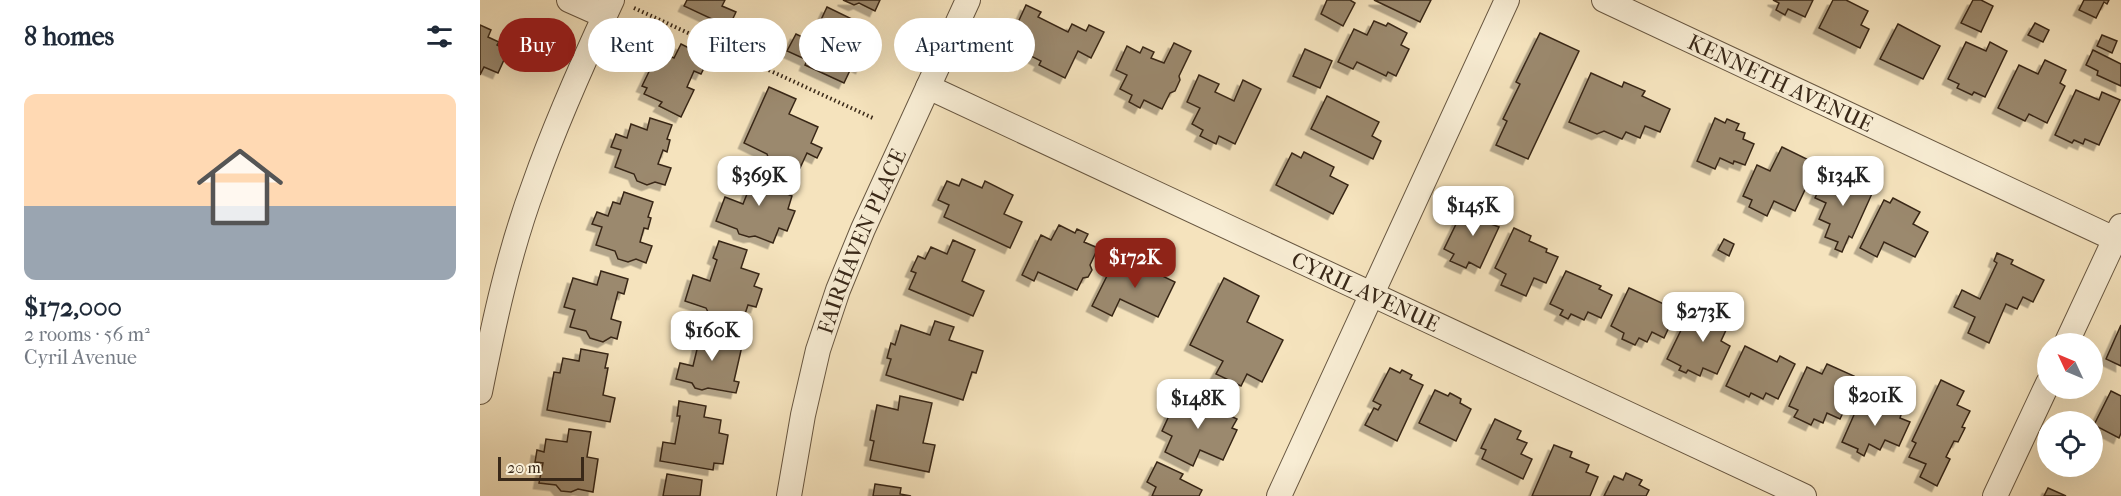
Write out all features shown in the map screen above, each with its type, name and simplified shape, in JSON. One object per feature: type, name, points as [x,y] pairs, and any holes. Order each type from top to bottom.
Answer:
[{"type":"street","points":[[480,392],[492,330],[510,259],[534,185],[616,7],[569,0]]},
{"type":"street","name":"FAIRHAVEN PLACE","points":[[789,496],[802,415],[818,350],[838,290],[863,229],[968,0]]},
{"type":"street","points":[[1279,496],[1507,0]]},
{"type":"street","name":"KENNETH AVENUE","points":[[1604,0],[2119,236]]},
{"type":"street","name":"CYRIL AVENUE","points":[[928,87],[1804,496]]},
{"type":"street","points":[[2071,333],[2119,236]]},
{"type":"street","points":[[1995,496],[2040,399]]},
{"type":"path","points":[[616,7],[875,119]]},
{"type":"building","points":[[687,0],[725,0],[722,6],[736,12],[733,18],[710,18],[684,6]]},
{"type":"building","points":[[843,0],[880,0],[875,11],[859,3],[854,5]]},
{"type":"building","points":[[1327,0],[1350,0],[1355,3],[1343,26],[1321,14]]},
{"type":"building","points":[[1374,0],[1431,0],[1420,22]]},
{"type":"building","points":[[1773,0],[1813,0],[1805,17],[1788,9],[1785,15],[1776,10],[1779,3]]},
{"type":"building","points":[[1833,0],[1846,0],[1868,11],[1861,25],[1869,29],[1860,48],[1819,28]]},
{"type":"building","points":[[1973,0],[1981,0],[1993,6],[1981,32],[1961,23]]},
{"type":"building","points":[[2084,0],[2109,0],[2107,4],[2104,2],[2096,18],[2079,10]]},
{"type":"building","points":[[1026,5],[1041,12],[1038,17],[1068,32],[1072,24],[1086,31],[1089,25],[1104,32],[1091,58],[1078,51],[1065,78],[1039,65],[1041,61],[1035,58],[1035,18],[1020,18]]},
{"type":"building","points":[[827,7],[850,18],[822,18]]},
{"type":"building","points":[[1374,21],[1386,26],[1388,23],[1407,33],[1401,45],[1409,49],[1396,76],[1388,72],[1386,76],[1357,62],[1353,69],[1338,62],[1354,29],[1367,35]]},
{"type":"building","points":[[2035,23],[2049,30],[2043,42],[2028,35]]},
{"type":"building","points":[[1898,24],[1940,46],[1923,79],[1880,59]]},
{"type":"building","points":[[480,25],[491,30],[488,37],[498,42],[498,72],[498,73],[484,67],[480,75]]},
{"type":"building","points":[[1540,33],[1579,51],[1528,159],[1496,145],[1507,121],[1503,119],[1520,84],[1516,82]]},
{"type":"building","points":[[796,34],[799,35],[799,56],[787,51]]},
{"type":"building","points":[[2102,35],[2117,41],[2112,53],[2097,46]]},
{"type":"building","points":[[1966,42],[1986,51],[1990,42],[2007,51],[1985,97],[1974,92],[1972,95],[1957,88],[1959,84],[1948,79]]},
{"type":"building","points":[[1174,43],[1191,51],[1179,76],[1180,80],[1175,91],[1170,93],[1162,109],[1144,100],[1140,108],[1129,102],[1132,95],[1120,89],[1127,75],[1116,70],[1127,46],[1140,53],[1143,47],[1154,52],[1151,58],[1164,63]]},
{"type":"building","points":[[681,44],[687,47],[687,72],[694,72],[687,87],[694,90],[681,117],[659,106],[662,102],[644,94],[647,88],[642,86],[649,72],[675,72],[675,56]]},
{"type":"building","points":[[1305,49],[1332,61],[1320,88],[1293,76]]},
{"type":"building","points":[[2093,50],[2121,64],[2121,86],[2097,75],[2098,71],[2086,65]]},
{"type":"building","points":[[2045,60],[2066,70],[2060,83],[2065,86],[2047,123],[2029,114],[2025,121],[1998,108],[2019,65],[2038,74]]},
{"type":"building","points":[[820,72],[849,72],[844,83]]},
{"type":"building","points":[[1591,73],[1622,87],[1624,82],[1645,91],[1642,96],[1670,109],[1660,132],[1645,126],[1640,138],[1626,132],[1622,139],[1604,131],[1597,134],[1569,122]]},
{"type":"building","points":[[1199,75],[1219,84],[1215,92],[1234,101],[1243,80],[1261,89],[1235,144],[1219,136],[1216,144],[1200,136],[1203,130],[1192,124],[1200,108],[1187,102]]},
{"type":"building","points":[[769,87],[796,99],[789,114],[818,127],[811,143],[822,148],[817,158],[807,153],[800,168],[787,162],[782,165],[769,160],[767,154],[744,143]]},
{"type":"building","points":[[2076,90],[2099,100],[2102,92],[2120,100],[2099,145],[2085,139],[2083,144],[2074,140],[2072,143],[2055,135]]},
{"type":"building","points":[[1327,96],[1379,122],[1372,136],[1381,141],[1373,159],[1311,129]]},
{"type":"building","points":[[650,118],[672,125],[667,139],[670,140],[667,152],[663,150],[658,164],[671,168],[665,185],[655,182],[647,185],[637,181],[634,174],[615,167],[621,150],[611,147],[616,134],[627,138],[631,124],[647,130]]},
{"type":"building","points":[[1715,118],[1725,123],[1727,119],[1739,124],[1736,130],[1745,133],[1743,139],[1754,144],[1745,165],[1734,161],[1733,164],[1720,158],[1715,169],[1697,161]]},
{"type":"building","points":[[1782,147],[1817,164],[1795,211],[1774,201],[1767,216],[1749,207],[1752,200],[1743,196],[1757,165],[1770,171]]},
{"type":"building","points":[[1304,152],[1334,167],[1330,176],[1348,185],[1333,214],[1276,185],[1292,153],[1301,158]]},
{"type":"building","points":[[750,165],[782,177],[777,190],[792,196],[788,209],[795,211],[787,231],[779,228],[773,243],[755,236],[739,234],[737,229],[716,221],[725,197],[743,204],[751,184],[739,179],[743,167],[749,169]]},
{"type":"building","points":[[1826,174],[1851,185],[1854,178],[1875,187],[1852,238],[1849,236],[1842,252],[1835,249],[1838,242],[1825,237],[1830,224],[1819,219],[1826,203],[1815,198]]},
{"type":"building","points":[[962,179],[982,188],[985,181],[1013,195],[1004,214],[1022,222],[1010,248],[944,217],[949,205],[938,200],[947,181],[959,186]]},
{"type":"building","points":[[624,192],[653,202],[648,217],[651,218],[648,229],[644,228],[640,242],[652,246],[646,263],[636,259],[628,262],[618,259],[615,251],[596,245],[602,227],[592,224],[597,212],[608,216],[613,202],[620,204]]},
{"type":"building","points":[[1893,198],[1920,212],[1913,224],[1928,232],[1915,257],[1884,242],[1877,257],[1860,248],[1884,200],[1890,203]]},
{"type":"building","points":[[1474,201],[1497,212],[1491,224],[1499,227],[1480,268],[1469,262],[1466,268],[1450,261],[1454,254],[1444,249],[1459,218],[1466,221]]},
{"type":"building","points":[[1059,225],[1075,233],[1077,229],[1088,234],[1084,242],[1098,248],[1090,265],[1092,270],[1088,277],[1083,278],[1077,290],[1038,272],[1034,281],[1022,275],[1041,235],[1051,240]]},
{"type":"building","points":[[1514,228],[1531,236],[1529,241],[1558,257],[1546,283],[1534,278],[1526,296],[1501,285],[1506,274],[1495,268]]},
{"type":"building","points":[[1724,239],[1734,244],[1729,256],[1718,250]]},
{"type":"building","points":[[953,240],[975,250],[962,281],[984,291],[973,316],[909,289],[916,273],[911,271],[918,256],[925,259],[931,247],[947,254]]},
{"type":"building","points":[[719,241],[747,250],[741,268],[759,274],[754,286],[762,289],[756,307],[748,305],[743,320],[724,314],[719,316],[708,312],[706,308],[685,301],[693,275],[710,281],[717,260],[713,258]]},
{"type":"building","points":[[1997,253],[2013,260],[2011,264],[2044,280],[2033,302],[2023,297],[2017,309],[2006,304],[1989,343],[1968,333],[1975,317],[1954,307],[1962,290],[1980,299],[1997,263],[1994,261]]},
{"type":"building","points":[[1146,259],[1157,265],[1154,272],[1175,282],[1158,317],[1120,299],[1112,316],[1092,306],[1112,266],[1124,272],[1130,260],[1142,266]]},
{"type":"building","points":[[601,271],[628,279],[624,294],[618,292],[611,319],[621,322],[617,339],[611,337],[603,342],[590,338],[586,331],[570,327],[575,310],[564,307],[573,278],[597,285]]},
{"type":"building","points":[[1566,271],[1601,286],[1599,289],[1612,295],[1601,318],[1588,312],[1584,320],[1571,314],[1568,319],[1560,315],[1563,310],[1550,304]]},
{"type":"building","points":[[1224,278],[1259,296],[1247,322],[1283,340],[1262,382],[1247,374],[1241,386],[1216,374],[1223,361],[1190,345]]},
{"type":"building","points":[[1629,288],[1677,310],[1664,338],[1652,332],[1647,342],[1639,338],[1635,345],[1622,339],[1624,333],[1611,326]]},
{"type":"building","points":[[1709,303],[1733,315],[1721,341],[1730,346],[1717,374],[1703,368],[1700,376],[1688,370],[1686,373],[1679,370],[1681,366],[1667,359],[1685,322],[1697,327]]},
{"type":"building","points":[[935,321],[954,327],[949,340],[983,351],[976,373],[972,372],[963,400],[886,375],[891,359],[887,358],[891,343],[895,345],[901,325],[930,335]]},
{"type":"building","points":[[697,323],[725,329],[722,341],[742,346],[734,381],[739,382],[736,393],[708,388],[702,390],[695,388],[692,383],[676,379],[680,363],[693,366],[699,341],[693,340]]},
{"type":"building","points":[[2121,325],[2121,366],[2106,359]]},
{"type":"building","points":[[1745,346],[1777,362],[1780,356],[1795,364],[1778,399],[1766,393],[1763,399],[1751,393],[1749,397],[1726,386]]},
{"type":"building","points":[[581,349],[608,354],[603,395],[615,398],[610,422],[547,410],[554,372],[560,373],[563,358],[579,361]]},
{"type":"building","points":[[1827,364],[1854,376],[1846,392],[1852,394],[1840,419],[1827,413],[1823,423],[1814,419],[1811,425],[1794,417],[1798,410],[1789,406],[1807,367],[1822,374]]},
{"type":"building","points":[[1390,368],[1412,375],[1410,379],[1423,385],[1397,441],[1365,425],[1374,408],[1378,410],[1381,405],[1373,401]]},
{"type":"building","points":[[1941,380],[1964,391],[1957,405],[1970,411],[1958,442],[1954,441],[1946,457],[1950,459],[1937,486],[1920,477],[1926,464],[1909,457],[1916,443],[1912,441]]},
{"type":"building","points":[[1435,390],[1448,396],[1450,393],[1461,399],[1460,403],[1471,409],[1456,441],[1419,423]]},
{"type":"building","points":[[2111,391],[2121,396],[2119,438],[2103,430],[2103,411],[2101,411]]},
{"type":"building","points":[[1180,392],[1237,419],[1232,428],[1237,430],[1223,460],[1200,450],[1193,466],[1165,452],[1172,436],[1162,431]]},
{"type":"building","points":[[900,396],[932,403],[923,443],[935,445],[929,472],[870,460],[874,441],[870,440],[877,405],[898,410]]},
{"type":"building","points":[[1861,399],[1885,410],[1888,403],[1903,409],[1900,418],[1910,422],[1899,446],[1885,440],[1880,450],[1869,444],[1864,456],[1857,452],[1858,449],[1842,442]]},
{"type":"building","points":[[679,401],[706,406],[704,417],[721,420],[719,433],[728,435],[723,464],[714,463],[713,470],[660,461],[663,442],[675,444],[680,416],[677,416]]},
{"type":"building","points":[[1495,419],[1521,431],[1517,439],[1527,443],[1521,454],[1532,459],[1523,479],[1482,459],[1486,450],[1481,448]]},
{"type":"building","points":[[569,429],[591,432],[587,457],[598,459],[593,492],[578,489],[571,492],[561,491],[556,485],[539,483],[543,463],[535,462],[537,450],[544,452],[546,439],[567,442]]},
{"type":"building","points":[[1554,445],[1572,452],[1570,457],[1589,465],[1586,472],[1598,477],[1590,496],[1532,496]]},
{"type":"building","points":[[1157,462],[1183,474],[1180,479],[1202,490],[1199,496],[1152,496],[1156,487],[1147,482]]},
{"type":"building","points":[[1626,473],[1642,480],[1639,485],[1649,490],[1646,496],[1604,496],[1614,476],[1623,480]]},
{"type":"building","points":[[667,474],[702,480],[700,496],[663,496]]},
{"type":"building","points":[[875,484],[901,488],[900,494],[911,496],[873,496]]},
{"type":"building","points":[[2048,488],[2066,496],[2044,496]]}]
